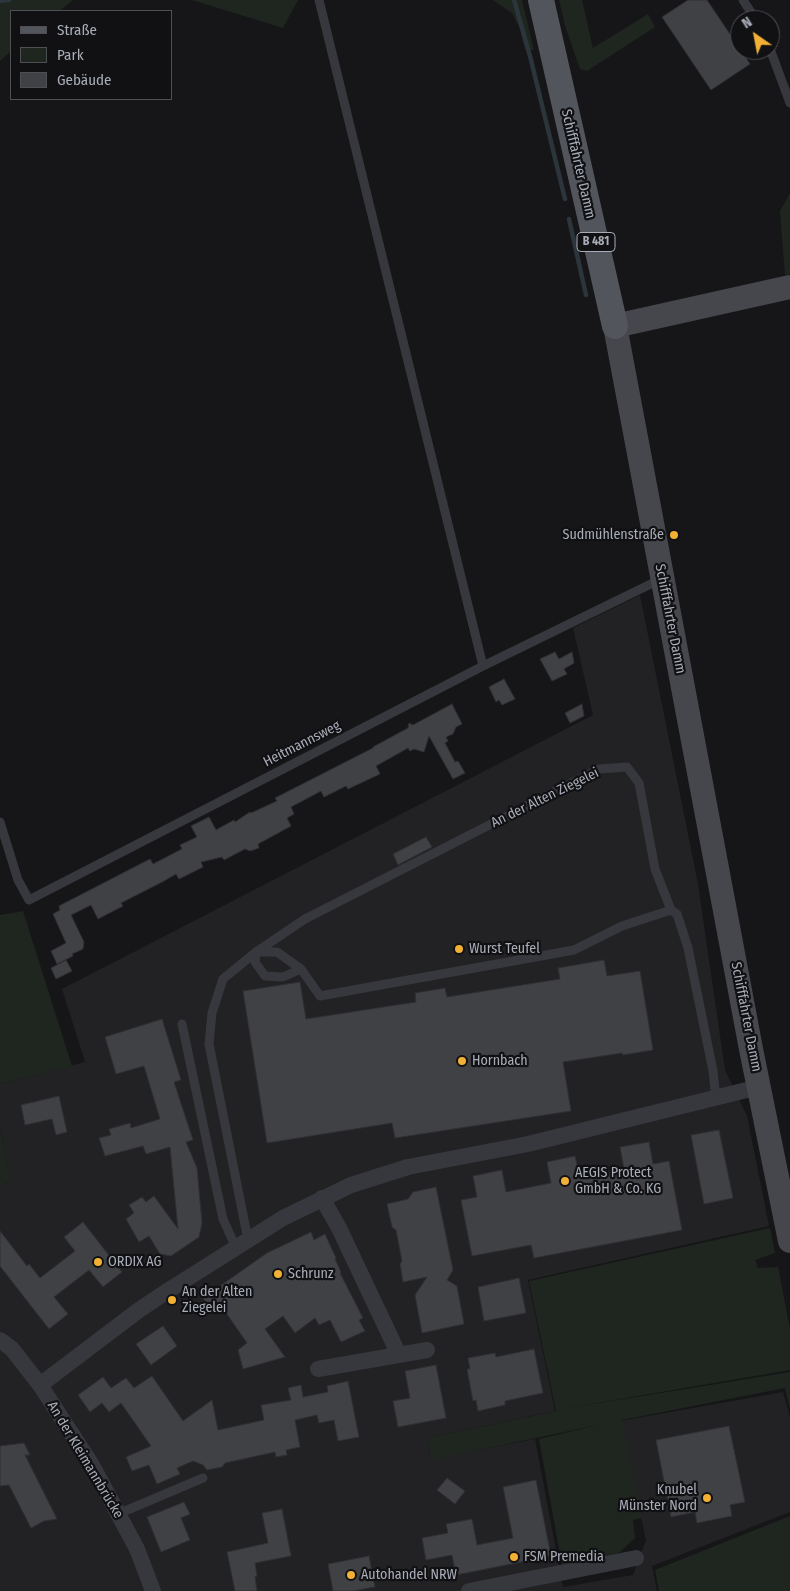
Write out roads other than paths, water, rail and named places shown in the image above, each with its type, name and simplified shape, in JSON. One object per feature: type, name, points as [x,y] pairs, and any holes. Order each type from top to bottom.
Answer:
[{"type":"main road","name":"Schifffahrter Damm","points":[[540,0],[615,326],[759,1087],[790,1241]]},
{"type":"main road","points":[[615,326],[790,287]]},
{"type":"street","points":[[40,1385],[139,1310],[282,1218],[351,1185],[408,1167],[528,1144],[759,1087]]},
{"type":"street","points":[[322,1198],[340,1228],[399,1355]]},
{"type":"street","name":"An der Kleimannbrücke","points":[[0,1340],[12,1349],[40,1385],[92,1465],[137,1549],[153,1591]]},
{"type":"street","points":[[318,1369],[427,1350]]},
{"type":"street","points":[[469,1591],[500,1588],[636,1558]]},
{"type":"lane","points":[[319,0],[324,27],[483,666]]},
{"type":"lane","points":[[774,60],[790,103]]},
{"type":"lane","name":"Heitmannsweg","points":[[0,822],[18,880],[29,900],[483,666],[662,578]]},
{"type":"lane","name":"An der Alten Ziegelei","points":[[242,1244],[209,1044],[212,1013],[223,979],[256,952],[304,919],[599,770],[627,767],[639,783],[655,869],[671,910]]},
{"type":"lane","points":[[301,969],[283,977],[265,976],[255,962],[256,952],[277,952],[301,969],[320,996],[574,950],[622,926],[671,910],[677,914],[688,948],[713,1071],[716,1099]]},
{"type":"lane","points":[[182,1024],[223,1219],[242,1244]]},
{"type":"lane","points":[[118,1514],[202,1478]]},
{"type":"waterway","points":[[0,1],[9,0]]},
{"type":"waterway","points":[[514,0],[530,56],[565,199]]},
{"type":"waterway","points":[[569,219],[586,295]]},
{"type":"place","name":"Sudmühlenstraße","points":[[674,535]]},
{"type":"place","name":"Wurst Teufel","points":[[459,949]]},
{"type":"place","name":"Hornbach","points":[[462,1061]]},
{"type":"place","name":"AEGIS Protect GmbH & Co. KG","points":[[565,1181]]},
{"type":"place","name":"ORDIX AG","points":[[98,1262]]},
{"type":"place","name":"Schrunz","points":[[278,1274]]},
{"type":"place","name":"An der Alten Ziegelei","points":[[172,1300]]},
{"type":"place","name":"Knubel Münster Nord","points":[[707,1498]]},
{"type":"place","name":"FSM Premedia","points":[[514,1557]]},
{"type":"place","name":"Autohandel NRW","points":[[351,1575]]}]
